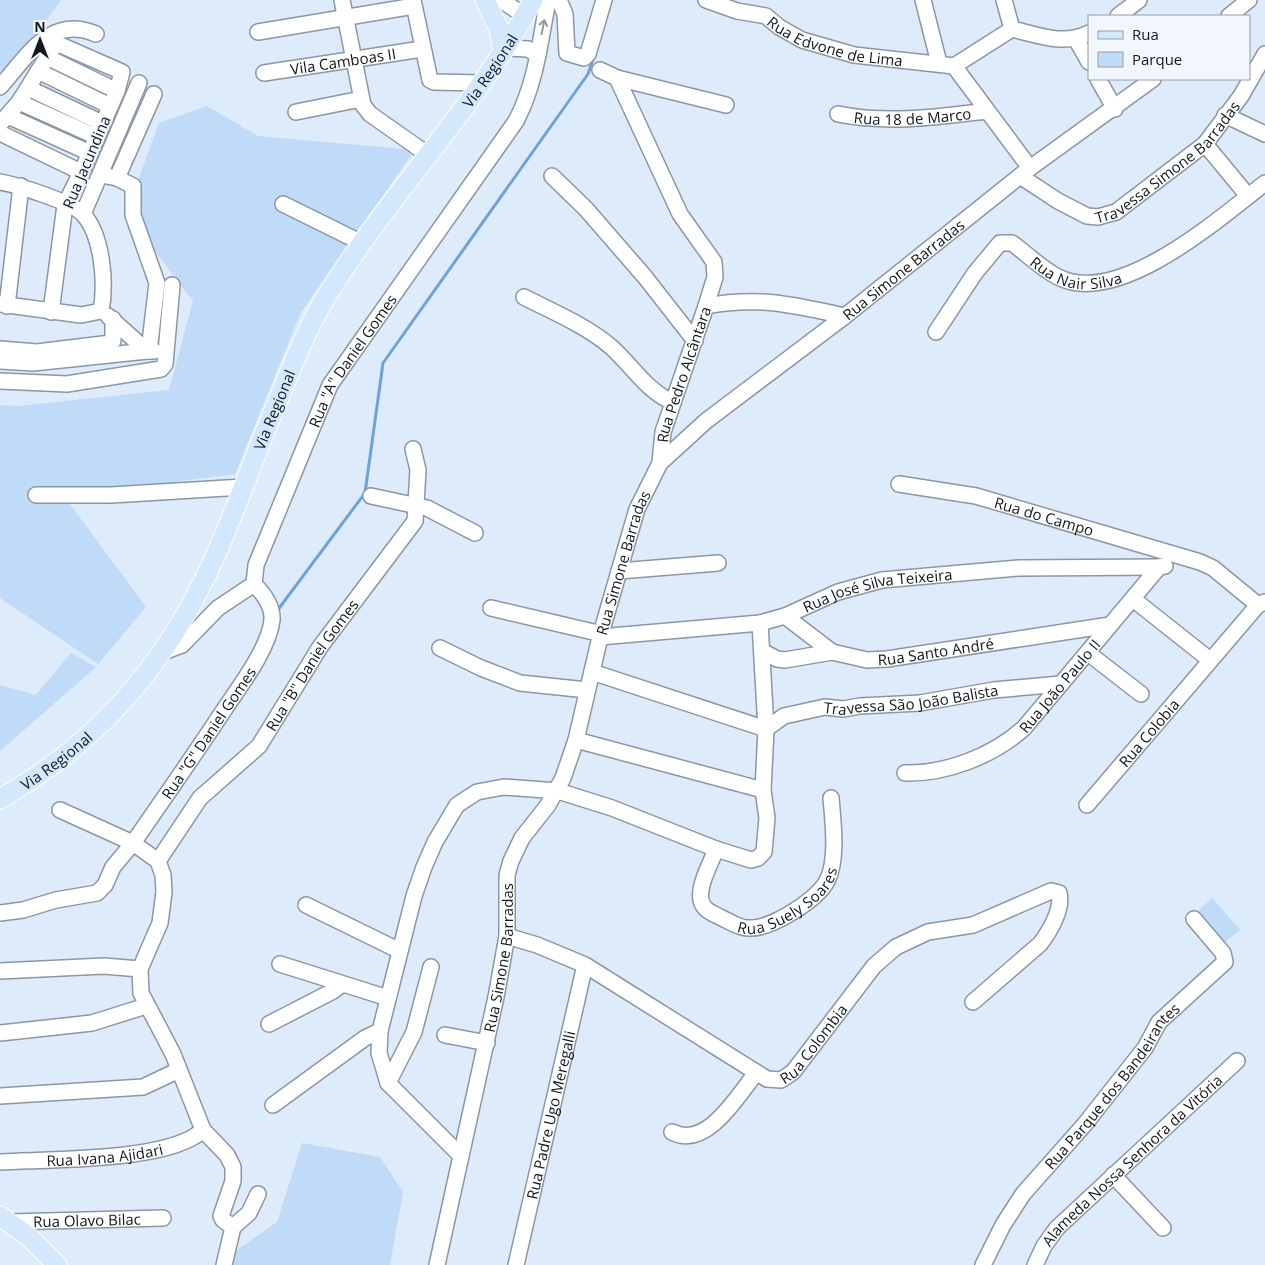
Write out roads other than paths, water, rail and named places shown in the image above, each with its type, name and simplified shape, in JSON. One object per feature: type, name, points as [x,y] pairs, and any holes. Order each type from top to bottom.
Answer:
[{"type":"main road","points":[[485,0],[499,29],[504,50]]},
{"type":"main road","name":"Via Regional","points":[[1,797],[60,761],[85,741],[131,694],[163,652],[207,574],[308,331],[329,292],[362,243],[504,50],[525,6]]},
{"type":"main road","points":[[4,1219],[57,1265]]},
{"type":"street","points":[[342,0],[362,102],[370,114],[427,154]]},
{"type":"street","points":[[501,0],[525,6]]},
{"type":"street","name":"Rua \"A\" Daniel Gomes","points":[[254,584],[256,565],[330,385],[516,121],[533,82],[548,0]]},
{"type":"street","points":[[559,0],[565,14],[567,54],[584,58],[588,54],[604,0]]},
{"type":"street","name":"Rua Edvone de Lima","points":[[706,0],[737,11],[766,16],[779,27],[802,40],[854,55],[954,66]]},
{"type":"street","points":[[923,0],[939,63]]},
{"type":"street","points":[[1004,0],[1012,29]]},
{"type":"street","points":[[1119,15],[1139,0]]},
{"type":"street","points":[[1231,15],[1249,0]]},
{"type":"street","points":[[258,32],[346,18],[414,3],[422,49],[430,80],[434,82],[480,83]]},
{"type":"street","points":[[0,87],[41,42],[52,33],[74,28],[96,34]]},
{"type":"street","points":[[954,66],[1012,29],[1056,40],[1082,36],[1088,58]]},
{"type":"street","name":"Rua Jacundina","points":[[47,57],[54,44],[60,42],[119,70],[122,75],[90,153],[65,205],[51,312]]},
{"type":"street","name":"Vila Camboas II","points":[[264,73],[422,49]]},
{"type":"street","points":[[504,50],[528,49],[538,55]]},
{"type":"street","name":"Travessa Simone Barradas","points":[[954,66],[987,111],[1025,172],[1058,201],[1087,216],[1098,217],[1116,212],[1205,144],[1241,96],[1265,54]]},
{"type":"street","points":[[90,153],[4,120],[19,102],[47,57],[117,91]]},
{"type":"street","points":[[600,70],[617,78],[726,105]]},
{"type":"street","points":[[38,71],[110,106]]},
{"type":"street","points":[[617,78],[680,214],[714,262],[715,277],[706,306]]},
{"type":"street","points":[[1099,80],[1115,109]]},
{"type":"street","name":"Rua Simone Barradas","points":[[437,1265],[487,1043],[507,936],[507,875],[511,861],[522,838],[558,790],[576,740],[601,636],[637,509],[660,463],[706,420],[845,316],[1025,172],[1115,109],[1152,80]]},
{"type":"street","points":[[83,214],[139,83]]},
{"type":"street","points":[[28,88],[99,130]]},
{"type":"street","points":[[117,178],[154,94]]},
{"type":"street","points":[[19,102],[99,130]]},
{"type":"street","points":[[296,112],[362,102]]},
{"type":"street","name":"Rua 18 de Marco","points":[[838,114],[859,118],[909,120],[987,111]]},
{"type":"street","points":[[1225,115],[1265,134]]},
{"type":"street","points":[[0,133],[81,172]]},
{"type":"street","points":[[1205,144],[1248,196]]},
{"type":"street","points":[[101,175],[117,178],[133,186],[133,215],[157,280],[148,351]]},
{"type":"street","points":[[552,176],[592,216],[646,277],[695,341]]},
{"type":"street","points":[[0,182],[21,186],[83,214],[94,237],[100,256],[107,315],[114,340],[111,343],[38,352],[0,349]]},
{"type":"street","name":"Rua Nair Silva","points":[[936,332],[975,273],[995,248],[1004,242],[1012,242],[1058,277],[1074,282],[1112,280],[1134,274],[1158,262],[1265,183]]},
{"type":"street","points":[[21,186],[4,305],[51,312],[107,315],[148,351],[165,358]]},
{"type":"street","points":[[283,204],[362,243]]},
{"type":"street","points":[[0,381],[67,384],[161,369],[165,358],[172,285]]},
{"type":"street","points":[[524,297],[596,335],[611,347],[653,389],[673,402]]},
{"type":"street","name":"Rua Pedro Alcântara","points":[[660,463],[662,432],[706,306],[735,300],[778,301],[845,316]]},
{"type":"street","points":[[0,361],[34,363],[148,351]]},
{"type":"street","name":"Rua \"B\" Daniel Gomes","points":[[158,861],[200,798],[259,746],[320,647],[415,521],[418,470],[413,449]]},
{"type":"street","name":"Rua do Campo","points":[[899,484],[976,496],[1188,559],[1213,568],[1262,603]]},
{"type":"street","points":[[36,495],[111,495],[243,487]]},
{"type":"street","points":[[370,496],[427,508],[475,533]]},
{"type":"street","points":[[1159,567],[1188,559]]},
{"type":"street","points":[[619,571],[718,563]]},
{"type":"street","name":"Rua João Paulo II","points":[[905,773],[924,773],[950,768],[1001,745],[1024,728],[1159,567]]},
{"type":"street","name":"Rua José Silva Teixeira","points":[[491,608],[601,636],[760,623],[785,616],[838,592],[882,580],[1019,568],[1159,567]]},
{"type":"street","points":[[163,652],[182,645],[218,608],[254,584]]},
{"type":"street","name":"Rua \"G\" Daniel Gomes","points":[[0,913],[23,910],[56,900],[97,893],[105,885],[113,868],[133,843],[249,672],[267,637],[272,618],[268,602],[254,584]]},
{"type":"street","points":[[1133,599],[1210,660]]},
{"type":"street","name":"Rua Colobia","points":[[1087,805],[1210,660],[1262,603]]},
{"type":"street","points":[[785,616],[832,652]]},
{"type":"street","points":[[461,1156],[388,1082],[383,1072],[379,1053],[380,1031],[414,896],[435,842],[457,805],[466,797],[490,788],[558,790],[612,808],[716,849],[751,860],[758,858],[764,852],[767,818],[763,790],[766,729],[760,623]]},
{"type":"street","name":"Rua Santo André","points":[[762,651],[777,659],[785,660],[832,652],[867,660],[910,657],[1008,639],[1110,625]]},
{"type":"street","points":[[440,648],[481,668],[520,683],[587,690]]},
{"type":"street","points":[[1088,653],[1141,694]]},
{"type":"street","points":[[592,672],[766,729]]},
{"type":"street","name":"Travessa São João Balista","points":[[766,729],[784,716],[825,707],[842,709],[860,706],[920,703],[994,690],[1061,684]]},
{"type":"street","points":[[576,740],[763,790]]},
{"type":"street","name":"Rua Suely Soares","points":[[716,849],[702,890],[702,904],[708,911],[739,926],[748,928],[767,925],[805,904],[828,881],[834,844],[831,798]]},
{"type":"street","points":[[60,810],[133,843],[158,861],[163,875],[164,892],[160,923],[140,969],[141,993],[179,1070],[203,1130],[228,1155],[233,1167],[233,1181],[222,1218],[233,1227]]},
{"type":"street","name":"Rua Colombia","points":[[507,936],[537,945],[585,965],[766,1080],[774,1081],[781,1080],[793,1072],[874,966],[896,947],[928,932],[974,925],[1051,891],[1059,893],[1059,906],[1048,934],[1040,944],[973,1002]]},
{"type":"street","points":[[306,905],[400,951]]},
{"type":"street","name":"Rua Parque dos Bandeirantes","points":[[983,1265],[1003,1225],[1023,1194],[1091,1117],[1145,1048],[1159,1022],[1225,962],[1223,953],[1194,919]]},
{"type":"street","points":[[280,964],[341,985],[388,998]]},
{"type":"street","name":"Rua Padre Ugo Meregalli","points":[[516,1265],[585,965]]},
{"type":"street","points":[[0,971],[104,966],[140,969]]},
{"type":"street","points":[[388,1082],[399,1065],[414,1032],[431,967]]},
{"type":"street","points":[[269,1024],[334,991],[341,985]]},
{"type":"street","points":[[0,1033],[92,1023],[146,1006]]},
{"type":"street","points":[[273,1106],[365,1038],[380,1031]]},
{"type":"street","points":[[445,1035],[487,1043]]},
{"type":"street","name":"Alameda Nossa Senhora da Vitória","points":[[1034,1265],[1056,1228],[1237,1061]]},
{"type":"street","points":[[0,1096],[143,1087],[179,1070]]},
{"type":"street","points":[[672,1132],[692,1137],[708,1129],[756,1073]]},
{"type":"street","name":"Rua Ivana Ajidari","points":[[0,1162],[135,1154],[172,1146],[196,1137],[203,1130]]},
{"type":"street","points":[[1112,1175],[1163,1228]]},
{"type":"street","points":[[224,1265],[233,1227],[249,1213],[258,1194]]},
{"type":"street","name":"Rua Olavo Bilac","points":[[4,1219],[163,1218]]},
{"type":"waterway","points":[[277,611],[365,493],[383,363],[588,74],[593,59]]}]
